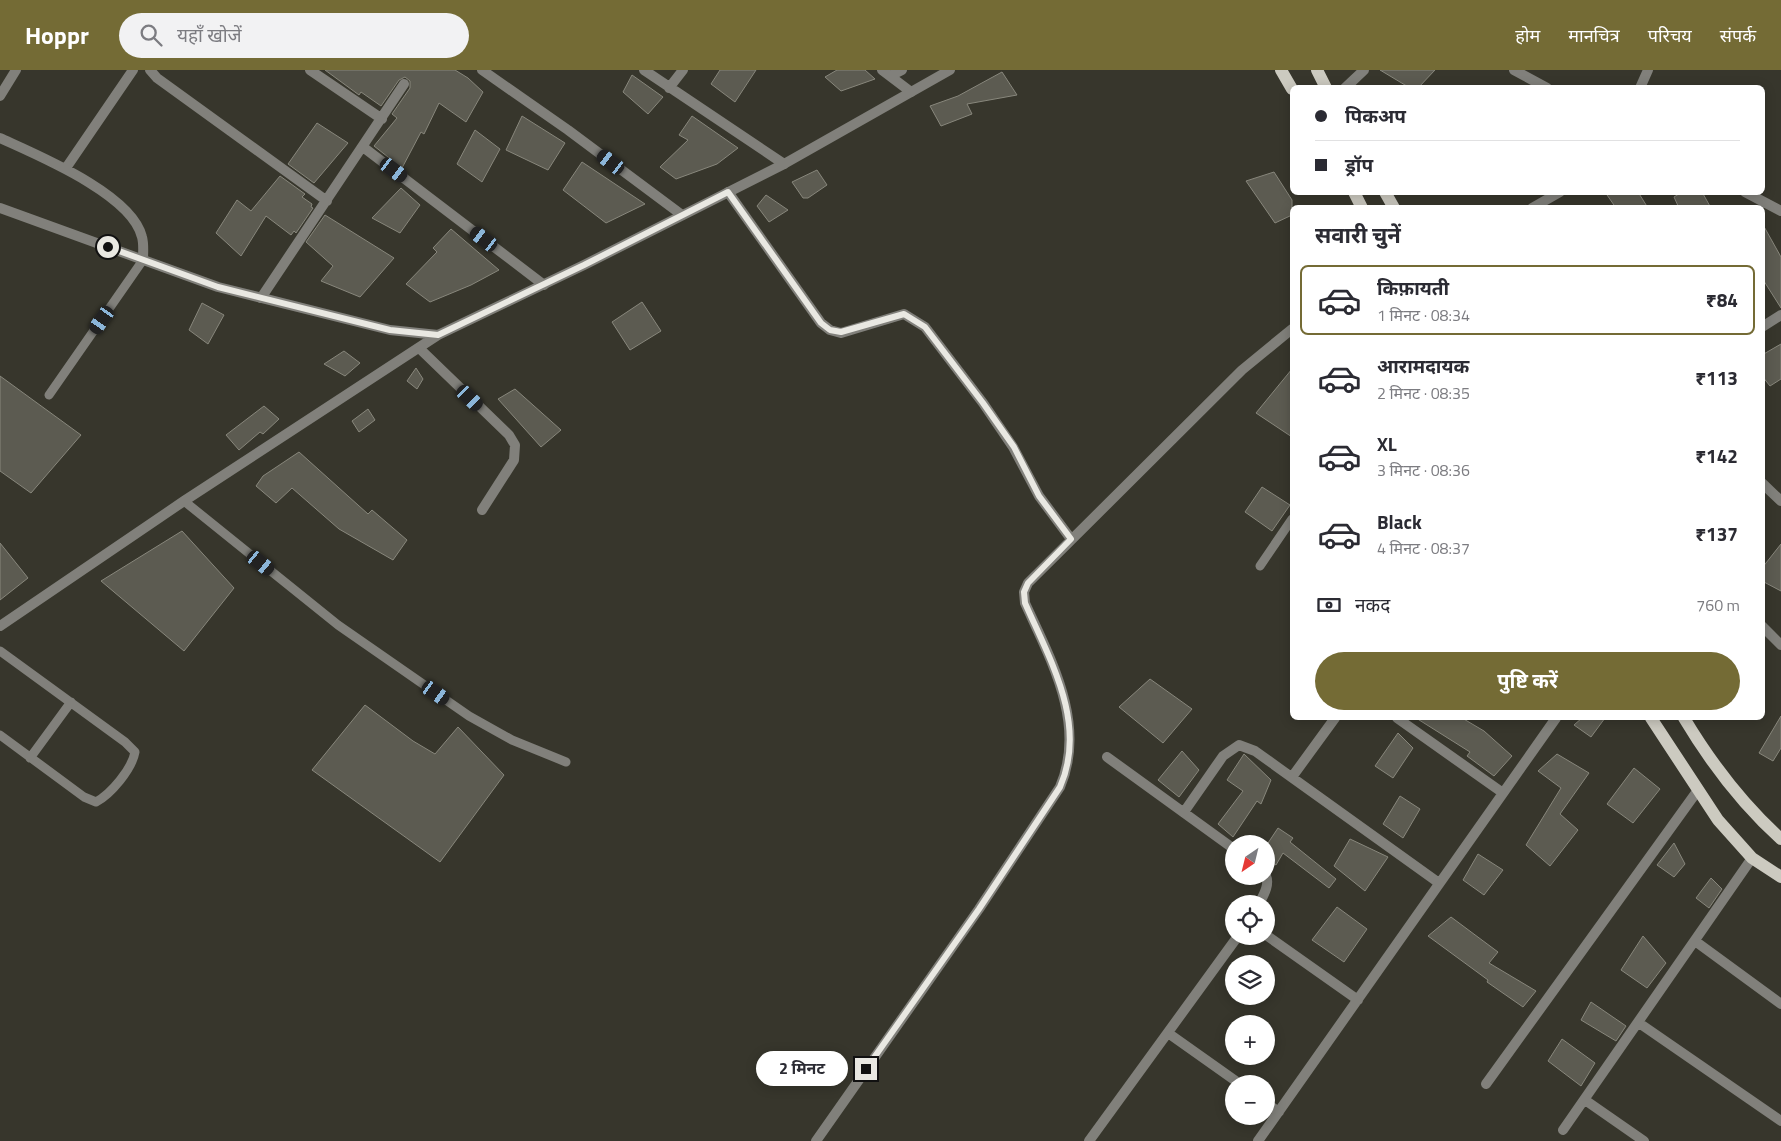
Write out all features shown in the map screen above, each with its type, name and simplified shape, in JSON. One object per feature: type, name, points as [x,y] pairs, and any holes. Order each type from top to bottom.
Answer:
[{"type":"main road","points":[[1281,70],[1290,86]]},
{"type":"main road","points":[[1317,70],[1324,85]]},
{"type":"main road","points":[[1652,720],[1718,820],[1752,858],[1781,877]]},
{"type":"main road","points":[[1685,720],[1730,786],[1761,822],[1781,839]]},
{"type":"street","points":[[0,96],[16,70]]},
{"type":"street","points":[[66,168],[133,70]]},
{"type":"street","points":[[150,70],[157,78],[327,201]]},
{"type":"street","points":[[310,70],[382,119]]},
{"type":"street","points":[[482,70],[568,130],[682,215]]},
{"type":"street","points":[[644,70],[784,164]]},
{"type":"street","points":[[669,88],[682,70]]},
{"type":"street","points":[[886,73],[902,70]]},
{"type":"street","points":[[0,626],[184,501],[438,335],[544,285],[784,164],[950,70]]},
{"type":"street","points":[[1348,85],[1364,70]]},
{"type":"street","points":[[1514,70],[1542,85]]},
{"type":"street","points":[[1641,85],[1648,70]]},
{"type":"street","points":[[886,73],[911,92]]},
{"type":"street","points":[[261,298],[364,147],[404,84]]},
{"type":"street","points":[[0,138],[66,168],[87,180],[131,217],[142,236],[144,260]]},
{"type":"street","points":[[364,147],[544,285]]},
{"type":"street","points":[[728,192],[821,323],[830,330],[841,332],[904,314],[925,327],[1014,447],[1039,496],[1071,539]]},
{"type":"street","points":[[1537,205],[1555,195]]},
{"type":"street","points":[[1751,195],[1781,211]]},
{"type":"street","points":[[1771,206],[1781,200]]},
{"type":"street","points":[[0,208],[218,287],[390,330],[438,335]]},
{"type":"street","points":[[1765,325],[1781,315]]},
{"type":"street","points":[[816,1141],[979,909],[1060,787],[1068,768],[1071,751],[1067,712],[1057,674],[1025,603],[1024,592],[1028,583],[1242,370],[1290,331]]},
{"type":"street","points":[[419,348],[509,435],[515,445],[514,460],[482,510]]},
{"type":"street","points":[[1765,486],[1781,501]]},
{"type":"street","points":[[1765,629],[1781,645]]},
{"type":"street","points":[[1292,777],[1334,720]]},
{"type":"street","points":[[1400,720],[1502,793]]},
{"type":"street","points":[[1258,1141],[1555,720]]},
{"type":"street","points":[[1184,812],[1223,756],[1239,745],[1255,751],[1439,883]]},
{"type":"street","points":[[1107,757],[1225,842]]},
{"type":"street","points":[[1486,1084],[1698,790]]},
{"type":"street","points":[[1563,1130],[1752,858]]},
{"type":"street","points":[[1275,941],[1358,1000]]},
{"type":"street","points":[[1695,941],[1781,1004]]},
{"type":"street","points":[[1089,1141],[1232,945]]},
{"type":"street","points":[[1638,1023],[1781,1121]]},
{"type":"street","points":[[1168,1033],[1227,1075]]},
{"type":"street","points":[[1585,1100],[1644,1141]]},
{"type":"street","points":[[1275,1109],[1279,1112]]},
{"type":"lane","points":[[49,395],[144,260]]},
{"type":"lane","points":[[184,501],[338,625],[469,716],[512,740],[566,762]]},
{"type":"lane","points":[[1260,566],[1290,522]]},
{"type":"lane","points":[[0,651],[125,742],[135,752],[134,760],[105,797],[96,802],[84,797],[0,735]]},
{"type":"lane","points":[[30,758],[70,702]]},
{"type":"building","points":[[325,70],[455,70],[468,78],[483,92],[466,122],[439,103],[424,134],[421,132],[402,168],[374,146],[397,118],[392,114],[410,88],[410,81],[405,77],[399,80],[381,106],[361,92],[359,95]]},
{"type":"building","points":[[720,70],[756,70],[735,102],[711,84]]},
{"type":"building","points":[[837,70],[865,70],[875,79],[841,91],[825,77]]},
{"type":"building","points":[[1380,70],[1435,70],[1421,85],[1405,85]]},
{"type":"building","points":[[1002,72],[1017,95],[967,104],[972,114],[941,126],[930,106],[958,96]]},
{"type":"building","points":[[632,75],[663,97],[648,114],[623,92]]},
{"type":"building","points":[[522,116],[565,143],[548,170],[506,150]]},
{"type":"building","points":[[692,116],[738,148],[717,164],[676,179],[660,167],[688,140],[679,135]]},
{"type":"building","points":[[317,123],[348,143],[314,183],[288,164]]},
{"type":"building","points":[[475,130],[500,149],[482,182],[457,164]]},
{"type":"building","points":[[582,162],[645,204],[606,223],[563,190]]},
{"type":"building","points":[[817,170],[827,185],[808,198],[803,198],[792,182]]},
{"type":"building","points":[[1274,172],[1292,200],[1290,216],[1275,223],[1246,181]]},
{"type":"building","points":[[280,176],[305,194],[302,197],[312,204],[311,207],[313,208],[296,233],[294,231],[291,235],[266,216],[241,256],[216,233],[237,200],[251,211]]},
{"type":"building","points":[[401,188],[420,205],[400,233],[372,218]]},
{"type":"building","points":[[766,195],[788,210],[769,222],[757,206]]},
{"type":"building","points":[[1607,195],[1640,195],[1646,205],[1614,205]]},
{"type":"building","points":[[1677,195],[1704,195],[1709,205],[1678,205],[1674,197]]},
{"type":"building","points":[[325,215],[394,258],[360,297],[321,281],[333,266],[306,242]]},
{"type":"building","points":[[1765,228],[1781,257],[1781,308],[1765,283]]},
{"type":"building","points":[[451,229],[499,270],[471,285],[430,302],[406,284],[437,252],[433,248]]},
{"type":"building","points":[[642,302],[661,331],[630,350],[612,322]]},
{"type":"building","points":[[202,303],[224,315],[208,344],[189,330]]},
{"type":"building","points":[[1781,344],[1781,379],[1770,386],[1765,380],[1765,353]]},
{"type":"building","points":[[344,351],[360,363],[345,376],[324,364]]},
{"type":"building","points":[[416,368],[423,379],[417,389],[407,381]]},
{"type":"building","points":[[1290,371],[1290,436],[1256,413]]},
{"type":"building","points":[[0,376],[81,435],[31,493],[0,471]]},
{"type":"building","points":[[515,389],[561,430],[541,447],[498,399]]},
{"type":"building","points":[[264,406],[279,419],[263,434],[260,432],[239,450],[226,435]]},
{"type":"building","points":[[368,409],[375,420],[359,432],[352,421]]},
{"type":"building","points":[[299,452],[368,514],[372,510],[407,540],[393,560],[339,529],[292,488],[276,503],[256,486],[263,476]]},
{"type":"building","points":[[1262,487],[1290,505],[1272,531],[1245,512]]},
{"type":"building","points":[[182,531],[234,588],[184,651],[101,581]]},
{"type":"building","points":[[0,543],[28,578],[0,600]]},
{"type":"building","points":[[1781,544],[1781,591],[1765,583],[1765,564]]},
{"type":"building","points":[[1150,679],[1192,709],[1163,743],[1119,707]]},
{"type":"building","points":[[365,705],[413,741],[435,754],[458,727],[504,775],[440,862],[312,770]]},
{"type":"building","points":[[1781,716],[1781,748],[1773,761],[1759,753]]},
{"type":"building","points":[[1419,720],[1465,720],[1484,731],[1512,756],[1494,776],[1467,756],[1470,752]]},
{"type":"building","points":[[1580,720],[1604,720],[1591,737],[1574,725]]},
{"type":"building","points":[[1398,733],[1413,748],[1393,778],[1375,766]]},
{"type":"building","points":[[1182,751],[1199,770],[1179,797],[1158,780]]},
{"type":"building","points":[[1244,754],[1271,780],[1261,804],[1257,801],[1234,835],[1231,835],[1218,824],[1243,791],[1227,780]]},
{"type":"building","points":[[1557,754],[1589,773],[1560,814],[1578,830],[1550,866],[1526,845],[1561,788],[1538,771]]},
{"type":"building","points":[[1634,768],[1660,789],[1633,823],[1607,804]]},
{"type":"building","points":[[1400,796],[1420,809],[1403,838],[1383,824]]},
{"type":"building","points":[[1278,828],[1293,838],[1290,842],[1336,879],[1329,888],[1283,853],[1275,864],[1275,835],[1273,835]]},
{"type":"building","points":[[1350,839],[1388,857],[1365,891],[1334,866]]},
{"type":"building","points":[[1674,843],[1685,864],[1674,877],[1657,865]]},
{"type":"building","points":[[1478,854],[1503,870],[1484,895],[1463,880]]},
{"type":"building","points":[[1711,878],[1722,889],[1709,908],[1696,898]]},
{"type":"building","points":[[1337,907],[1367,929],[1344,962],[1312,940]]},
{"type":"building","points":[[1451,917],[1498,952],[1489,963],[1536,991],[1523,1007],[1487,982],[1488,980],[1428,936]]},
{"type":"building","points":[[1643,936],[1666,963],[1647,988],[1621,970]]},
{"type":"building","points":[[1591,1002],[1626,1026],[1616,1041],[1581,1020]]},
{"type":"building","points":[[1562,1039],[1595,1063],[1581,1086],[1548,1061]]},
{"type":"route","points":[[108,247],[218,287],[390,330],[438,335],[497,308],[728,192],[821,323],[830,330],[841,332],[904,314],[925,327],[1014,447],[1039,496],[1071,539],[1028,583],[1024,592],[1025,603],[1057,674],[1067,712],[1071,751],[1068,768],[1060,787],[979,909],[866,1069]]}]
